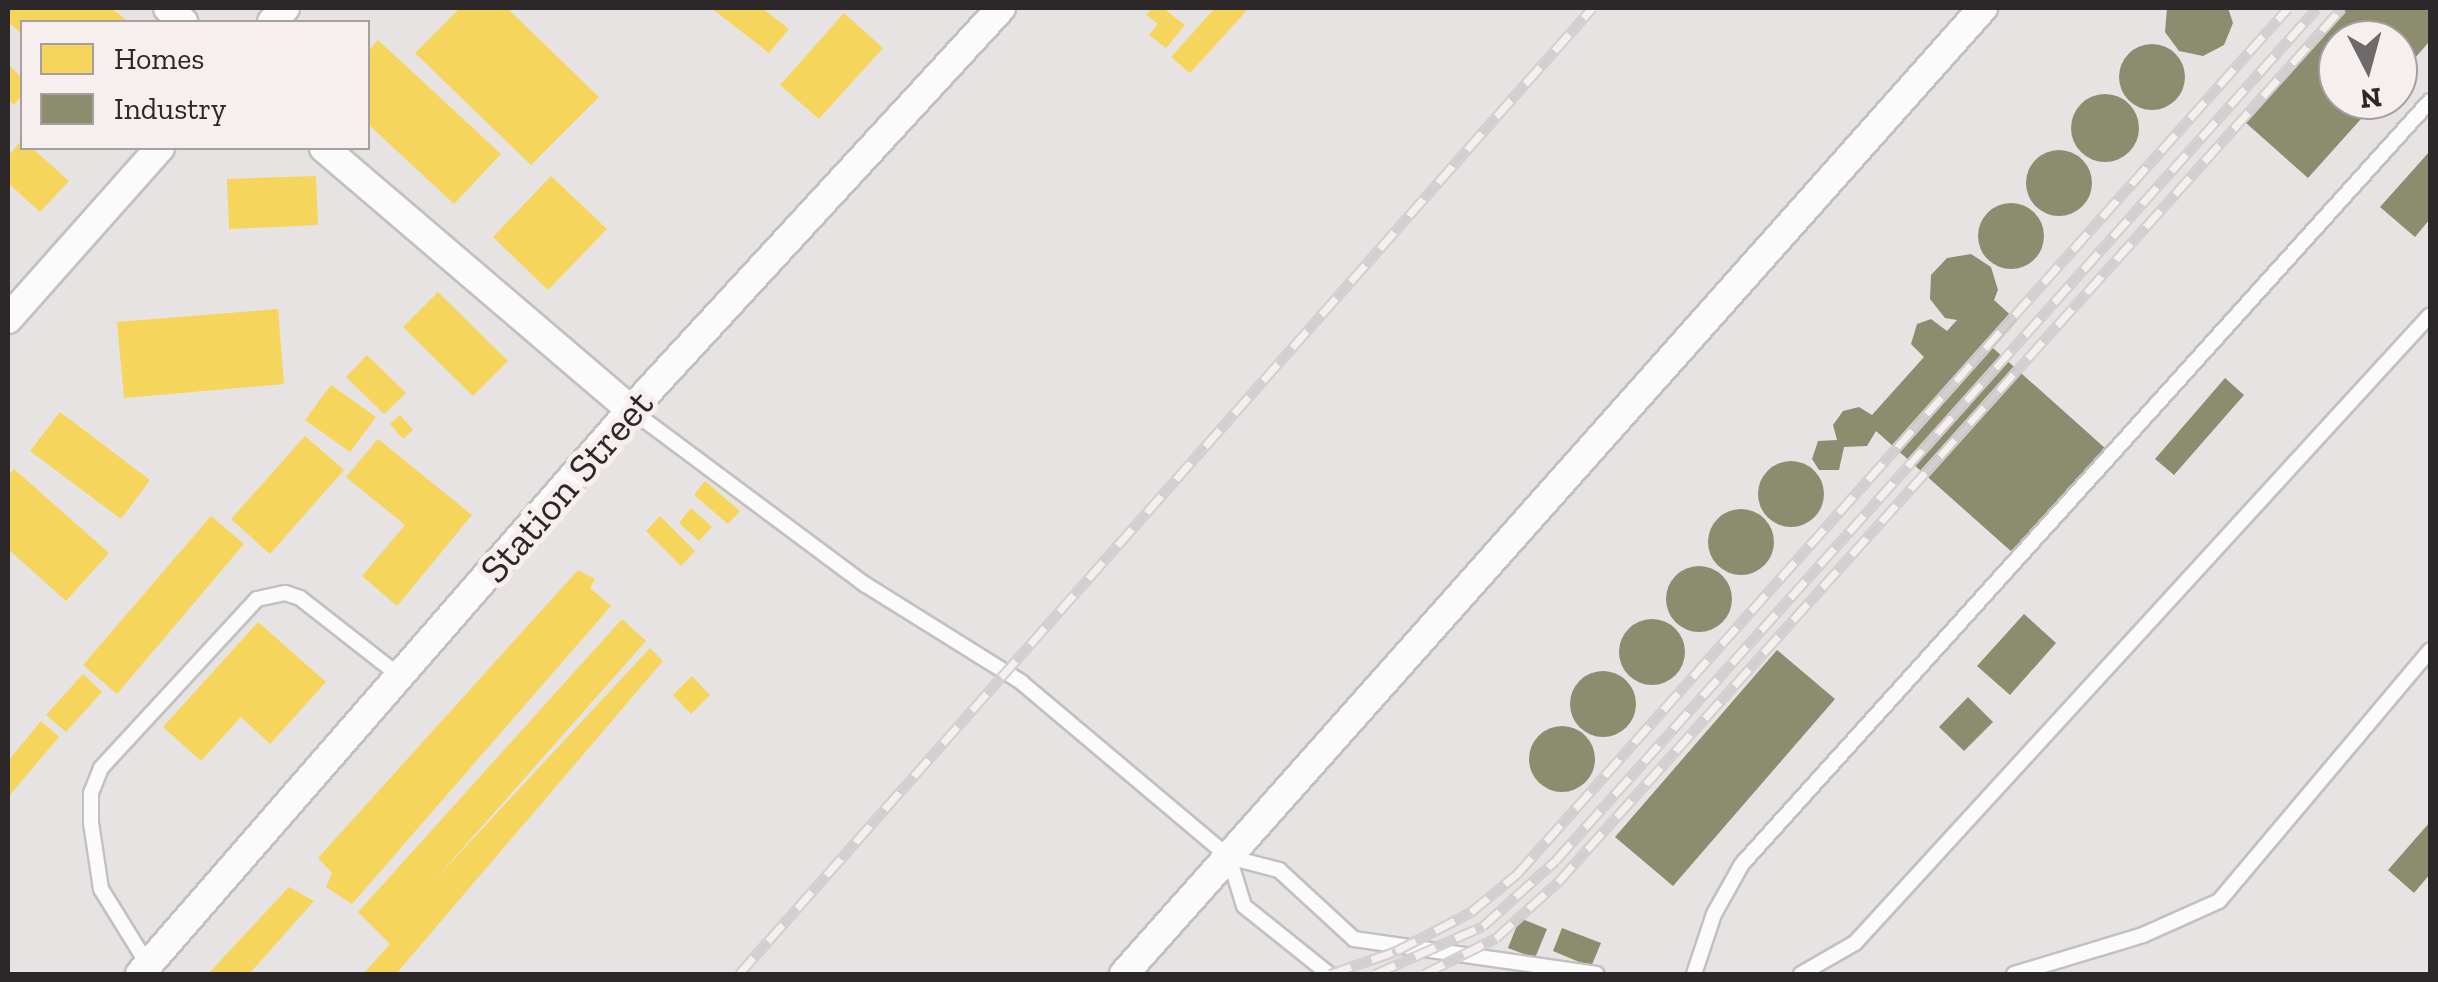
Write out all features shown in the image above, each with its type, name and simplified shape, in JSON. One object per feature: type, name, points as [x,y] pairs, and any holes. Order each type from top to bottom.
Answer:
[{"type":"street","name":"Station Street","points":[[144,970],[631,410],[1001,8]]},
{"type":"street","points":[[1124,974],[1982,8]]},
{"type":"street","points":[[8,319],[158,150]]},
{"type":"street","points":[[326,150],[631,410]]},
{"type":"lane","points":[[1694,974],[1714,914],[1742,864],[2430,100]]},
{"type":"lane","points":[[1801,974],[1855,943],[2430,316]]},
{"type":"lane","points":[[631,410],[866,585],[1021,682],[1230,857],[1279,870],[1354,939],[1596,974]]},
{"type":"lane","points":[[144,970],[102,889],[91,823],[91,793],[101,768],[257,599],[285,593],[300,598],[400,676]]},
{"type":"lane","points":[[2014,974],[2157,930],[2219,901],[2430,650]]},
{"type":"lane","points":[[1230,857],[1244,906],[1329,974]]},
{"type":"building: Homes","points":[[8,8],[111,8],[126,20],[20,20],[20,32],[8,22]]},
{"type":"building: Homes","points":[[460,8],[507,8],[599,97],[531,165],[415,53]]},
{"type":"building: Homes","points":[[711,8],[762,8],[789,29],[769,53]]},
{"type":"building: Homes","points":[[1152,8],[1163,8],[1185,25],[1166,48],[1149,35],[1158,24],[1146,15]]},
{"type":"building: Homes","points":[[1215,8],[1249,8],[1190,73],[1171,57]]},
{"type":"building: Homes","points":[[844,13],[883,48],[819,119],[780,85]]},
{"type":"building: Homes","points":[[378,40],[501,154],[454,204],[370,126],[370,49]]},
{"type":"building: Homes","points":[[8,64],[20,76],[20,98],[14,105],[8,99]]},
{"type":"building: Homes","points":[[20,142],[20,150],[34,150],[69,181],[40,212],[8,183],[8,156]]},
{"type":"building: Homes","points":[[316,176],[318,225],[229,229],[227,179]]},
{"type":"building: Homes","points":[[551,176],[607,229],[548,290],[493,237]]},
{"type":"building: Homes","points":[[438,292],[508,361],[473,396],[403,327]]},
{"type":"building: Homes","points":[[278,309],[284,384],[124,398],[117,322]]},
{"type":"building: Homes","points":[[367,355],[406,393],[384,414],[346,377]]},
{"type":"building: Homes","points":[[331,385],[376,417],[350,452],[305,420]]},
{"type":"building: Homes","points":[[60,412],[150,480],[121,519],[30,451]]},
{"type":"building: Homes","points":[[400,415],[413,430],[403,439],[390,424]]},
{"type":"building: Homes","points":[[305,436],[344,470],[270,554],[231,519]]},
{"type":"building: Homes","points":[[378,439],[472,515],[397,606],[362,576],[405,525],[346,477]]},
{"type":"building: Homes","points":[[14,469],[109,553],[66,601],[8,549],[8,476]]},
{"type":"building: Homes","points":[[705,481],[740,511],[728,524],[694,495]]},
{"type":"building: Homes","points":[[691,508],[712,527],[699,541],[679,523]]},
{"type":"building: Homes","points":[[211,516],[244,544],[117,694],[83,665]]},
{"type":"building: Homes","points":[[660,516],[695,551],[681,566],[646,531]]},
{"type":"building: Homes","points":[[578,570],[595,579],[590,588],[611,606],[352,904],[326,887],[332,873],[318,858]]},
{"type":"building: Homes","points":[[622,619],[646,641],[430,885],[650,648],[663,661],[396,974],[363,974],[390,944],[358,912]]},
{"type":"building: Homes","points":[[258,622],[326,682],[270,744],[241,717],[201,761],[163,727]]},
{"type":"building: Homes","points":[[83,674],[102,692],[66,732],[46,715]]},
{"type":"building: Homes","points":[[692,676],[710,695],[691,714],[673,695]]},
{"type":"building: Homes","points":[[41,721],[59,737],[8,797],[8,761]]},
{"type":"building: Homes","points":[[289,887],[314,901],[249,974],[208,974]]},
{"type":"building: Industry","points":[[2167,8],[2228,8],[2233,23],[2224,45],[2203,56],[2179,51],[2165,32]]},
{"type":"building: Industry","points":[[2347,8],[2430,8],[2430,41],[2418,54],[2418,20],[2336,20]]},
{"type":"building: Industry","points":[[2318,40],[2318,120],[2360,120],[2308,178],[2245,122]]},
{"type":"building: Industry","points":[[2152,44],[2176,53],[2185,77],[2176,101],[2152,110],[2128,101],[2119,77],[2128,53]]},
{"type":"building: Industry","points":[[2105,94],[2129,104],[2139,128],[2129,152],[2105,162],[2081,152],[2071,128],[2081,104]]},
{"type":"building: Industry","points":[[2059,150],[2072,152],[2082,160],[2090,170],[2090,196],[2082,206],[2072,214],[2059,216],[2046,214],[2036,206],[2028,196],[2026,183],[2028,170],[2036,160],[2046,152]]},
{"type":"building: Industry","points":[[2430,151],[2430,219],[2415,237],[2380,207]]},
{"type":"building: Industry","points":[[2011,203],[2024,205],[2034,213],[2042,223],[2042,249],[2034,259],[2024,267],[2011,269],[1998,267],[1988,259],[1980,249],[1978,236],[1980,223],[1988,213],[1998,205]]},
{"type":"building: Industry","points":[[1971,254],[1991,267],[1998,290],[1994,300],[2017,321],[1993,348],[2106,449],[2013,553],[1876,431],[1867,446],[1844,447],[1839,470],[1819,470],[1812,459],[1818,441],[1837,440],[1833,425],[1843,411],[1859,407],[1872,415],[1924,357],[1911,344],[1917,324],[1931,319],[1947,331],[1957,320],[1945,318],[1930,299],[1931,275],[1947,258]]},
{"type":"building: Industry","points":[[2225,378],[2244,395],[2174,475],[2155,459]]},
{"type":"building: Industry","points":[[1791,461],[1804,463],[1814,471],[1822,481],[1822,507],[1814,517],[1804,525],[1791,527],[1778,525],[1768,517],[1760,507],[1758,494],[1760,481],[1768,471],[1778,463]]},
{"type":"building: Industry","points":[[1741,509],[1754,511],[1764,519],[1772,529],[1772,555],[1764,565],[1754,573],[1741,575],[1728,573],[1718,565],[1710,555],[1708,542],[1710,529],[1718,519],[1728,511]]},
{"type":"building: Industry","points":[[1699,566],[1712,568],[1722,576],[1730,586],[1730,612],[1722,622],[1712,630],[1699,632],[1686,630],[1676,622],[1668,612],[1666,599],[1668,586],[1676,576],[1686,568]]},
{"type":"building: Industry","points":[[2024,614],[2056,643],[2010,695],[1977,666]]},
{"type":"building: Industry","points":[[1652,619],[1665,621],[1675,629],[1683,639],[1683,665],[1675,675],[1665,683],[1652,685],[1639,683],[1629,675],[1621,665],[1619,652],[1621,639],[1629,629],[1639,621]]},
{"type":"building: Industry","points":[[1777,650],[1835,699],[1673,886],[1615,837]]},
{"type":"building: Industry","points":[[1603,671],[1616,673],[1626,681],[1634,691],[1634,717],[1626,727],[1616,735],[1603,737],[1590,735],[1580,727],[1572,717],[1570,704],[1572,691],[1580,681],[1590,673]]},
{"type":"building: Industry","points":[[1968,697],[1993,722],[1964,751],[1939,727]]},
{"type":"building: Industry","points":[[1562,726],[1575,728],[1585,736],[1593,746],[1593,772],[1585,782],[1575,790],[1562,792],[1549,790],[1539,782],[1531,772],[1529,759],[1531,746],[1539,736],[1549,728]]},
{"type":"building: Industry","points":[[2430,822],[2430,874],[2414,893],[2388,870]]},
{"type":"building: Industry","points":[[1520,918],[1547,929],[1535,958],[1508,948]]},
{"type":"building: Industry","points":[[1562,928],[1601,943],[1591,967],[1553,951]]},
{"type":"railway","points":[[739,974],[1592,8]]},
{"type":"railway","points":[[1330,974],[1396,951],[1471,912],[1517,874],[2288,8]]},
{"type":"railway","points":[[1375,974],[1483,926],[1556,860],[2317,8]]},
{"type":"railway","points":[[1424,974],[1496,938],[1558,882],[2342,8]]}]
